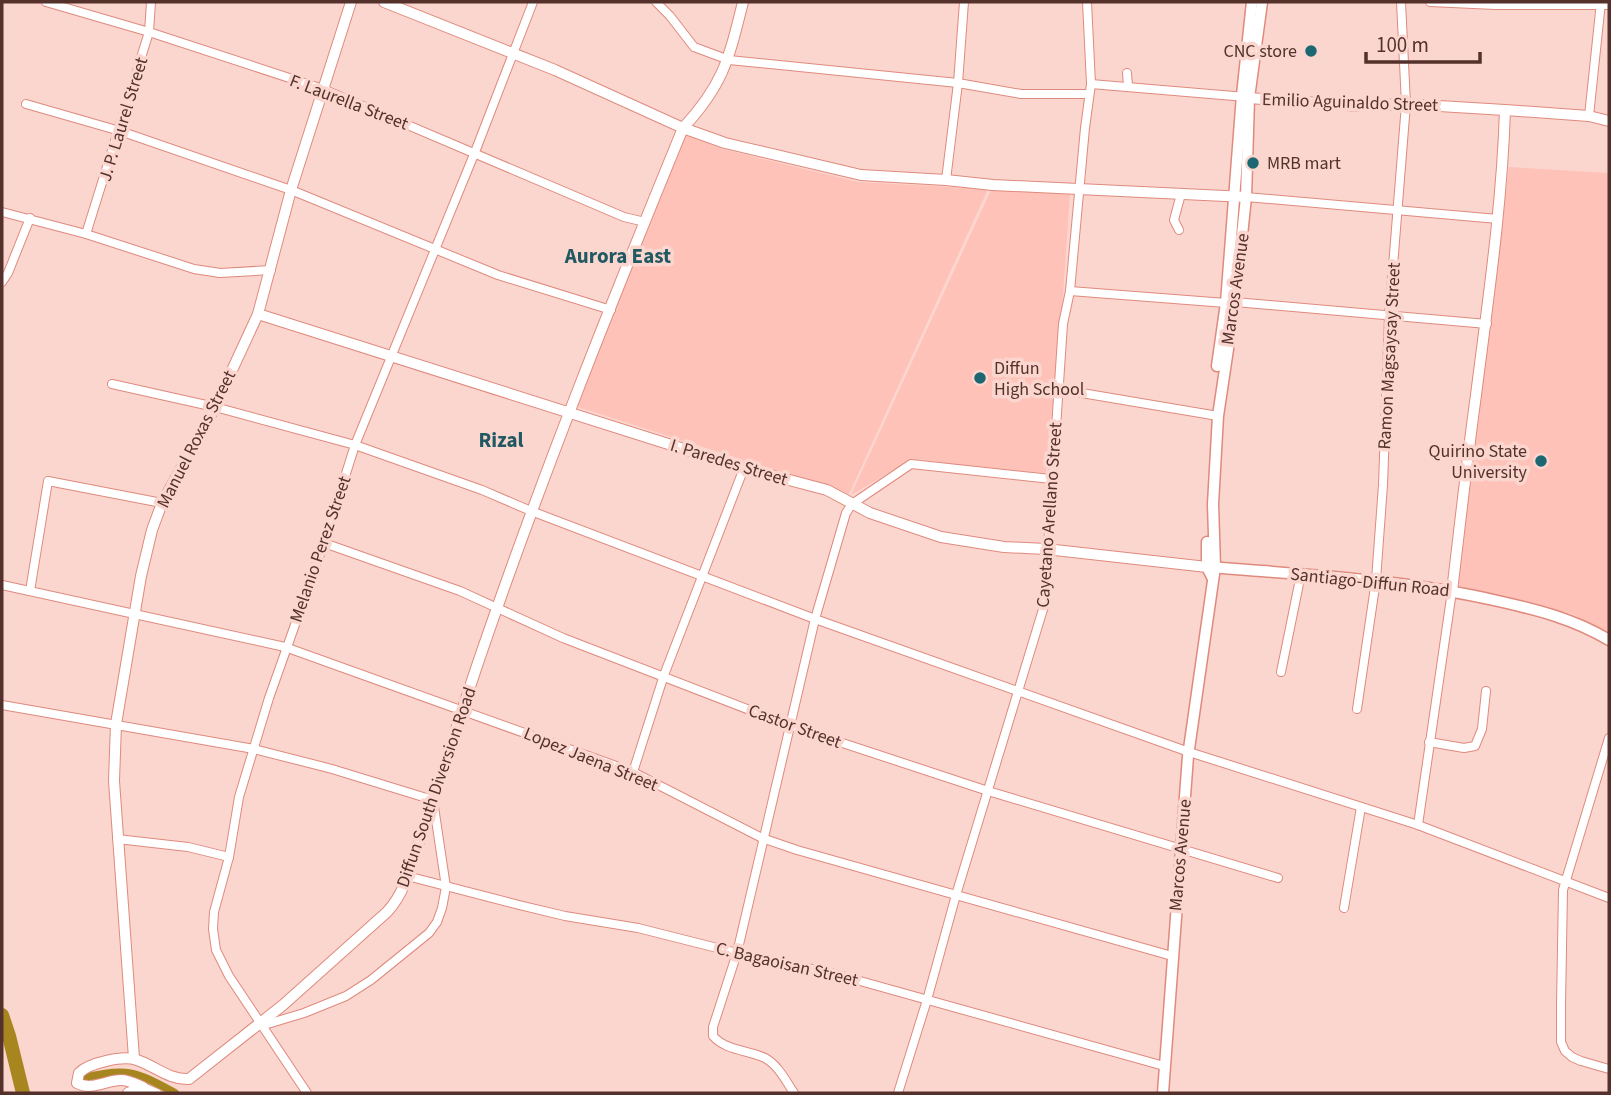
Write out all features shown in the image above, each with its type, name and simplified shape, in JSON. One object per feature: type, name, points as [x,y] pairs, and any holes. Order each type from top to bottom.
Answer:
[{"type":"main road","name":"Marcos Avenue","points":[[1163,1093],[1180,850],[1211,570],[1215,416],[1226,354],[1241,196],[1252,2]]},
{"type":"main road","name":"Marcos Avenue","points":[[1245,97],[1262,2]]},
{"type":"main road","name":"Santiago-Diffun Road","points":[[1211,570],[1376,580],[1452,590],[1554,614],[1609,640]]},
{"type":"street","name":"F. Laurella Street","points":[[46,2],[149,32],[323,89],[624,217],[645,222]]},
{"type":"street","name":"J. P. Laurel Street","points":[[86,234],[149,32],[151,2]]},
{"type":"street","name":"Manuel Roxas Street","points":[[134,1058],[114,781],[116,724],[143,565],[162,503],[215,407],[258,314],[291,190],[351,2]]},
{"type":"street","points":[[384,2],[555,70],[683,128],[725,143],[861,175],[993,185],[1241,196],[1498,219]]},
{"type":"street","name":"Melanio Perez Street","points":[[307,1093],[229,976],[216,950],[214,912],[229,857],[239,797],[285,647],[324,543],[355,445],[475,152],[533,2]]},
{"type":"street","points":[[656,2],[694,47],[729,60],[958,83],[1021,94],[1088,94]]},
{"type":"street","name":"Diffun South Diversion Road","points":[[134,1058],[170,1076],[189,1079],[283,1005],[387,912],[400,895],[497,607],[569,412],[683,128],[702,107],[729,60],[743,2]]},
{"type":"street","points":[[946,180],[958,83],[964,2]]},
{"type":"street","name":"Cayetano Arellano Street","points":[[898,1093],[1044,606],[1063,324],[1070,291],[1091,84],[1087,2]]},
{"type":"street","name":"Ramon Magsaysay Street","points":[[1357,709],[1376,580],[1383,485],[1389,316],[1406,104],[1401,2]]},
{"type":"street","points":[[1430,2],[1495,5],[1604,4],[1589,116]]},
{"type":"street","points":[[1127,73],[1131,87],[1146,81]]},
{"type":"street","name":"Emilio Aguinaldo Street","points":[[1091,84],[1360,106],[1406,104],[1505,110],[1589,116],[1609,121]]},
{"type":"street","points":[[26,104],[120,131],[291,190],[498,275],[611,310]]},
{"type":"street","points":[[1418,825],[1487,324],[1503,163],[1505,110]]},
{"type":"street","points":[[1179,230],[1174,220],[1181,194]]},
{"type":"street","points":[[2,212],[86,234],[194,269],[220,273],[271,270]]},
{"type":"street","points":[[2,282],[8,274],[30,218]]},
{"type":"street","points":[[1070,291],[1487,324]]},
{"type":"street","name":"I. Paredes Street","points":[[258,314],[744,467],[827,490],[870,513],[941,537],[1003,547],[1046,549],[1211,570]]},
{"type":"street","points":[[112,384],[215,407],[355,445],[482,490],[815,620],[1189,752],[1418,825],[1609,898]]},
{"type":"street","points":[[1058,388],[1215,416]]},
{"type":"street","points":[[794,1093],[766,1058],[719,1043],[713,1036],[713,1027],[737,953],[815,620],[846,513],[852,503],[911,464],[1051,479]]},
{"type":"street","points":[[634,772],[664,676],[744,467]]},
{"type":"street","points":[[30,591],[48,481],[162,503]]},
{"type":"street","name":"Castor Street","points":[[324,543],[460,591],[563,638],[791,726],[988,791],[1278,878]]},
{"type":"street","points":[[1281,672],[1301,574]]},
{"type":"street","name":"Lopez Jaena Street","points":[[2,584],[285,647],[634,772],[762,838],[1172,956]]},
{"type":"street","points":[[1429,742],[1464,748],[1475,746],[1482,729],[1486,691]]},
{"type":"street","points":[[2,705],[254,749],[332,769],[433,800],[446,887],[437,922],[429,933],[371,980],[346,996],[322,1007],[260,1024]]},
{"type":"street","points":[[1609,738],[1562,902],[1561,1042],[1572,1057],[1609,1069]]},
{"type":"street","points":[[1344,908],[1361,807]]},
{"type":"street","points":[[117,839],[188,847],[229,857]]},
{"type":"street","name":"C. Bagaoisan Street","points":[[407,876],[565,916],[638,928],[835,974],[1164,1066]]},
{"type":"street","points":[[134,1058],[105,1061],[85,1068],[79,1073],[77,1083],[93,1086],[124,1079],[157,1093]]},
{"type":"street","points":[[128,1093],[143,1087]]},
{"type":"shaded area","points":[[683,134],[722,149],[858,182],[988,189],[849,494],[575,406]]},
{"type":"shaded area","name":"Quirino State University","points":[[1509,167],[1609,173],[1609,636],[1573,614],[1458,586]]},
{"type":"shaded area","name":"Diffun High School","points":[[991,190],[1070,192],[1046,473],[979,468],[919,459],[851,495]]},
{"type":"waterway","points":[[2,1015],[23,1093]]},
{"type":"waterway","points":[[83,1078],[122,1072],[141,1076],[175,1093]]},
{"type":"place","name":"CNC store","points":[[1311,51]]},
{"type":"place","name":"MRB mart","points":[[1253,163]]},
{"type":"place","name":"Diffun High School","points":[[980,378]]},
{"type":"place","name":"Quirino State University","points":[[1541,461]]},
{"type":"district","name":"Aurora East","points":[[618,256]]},
{"type":"district","name":"Rizal","points":[[501,440]]}]
